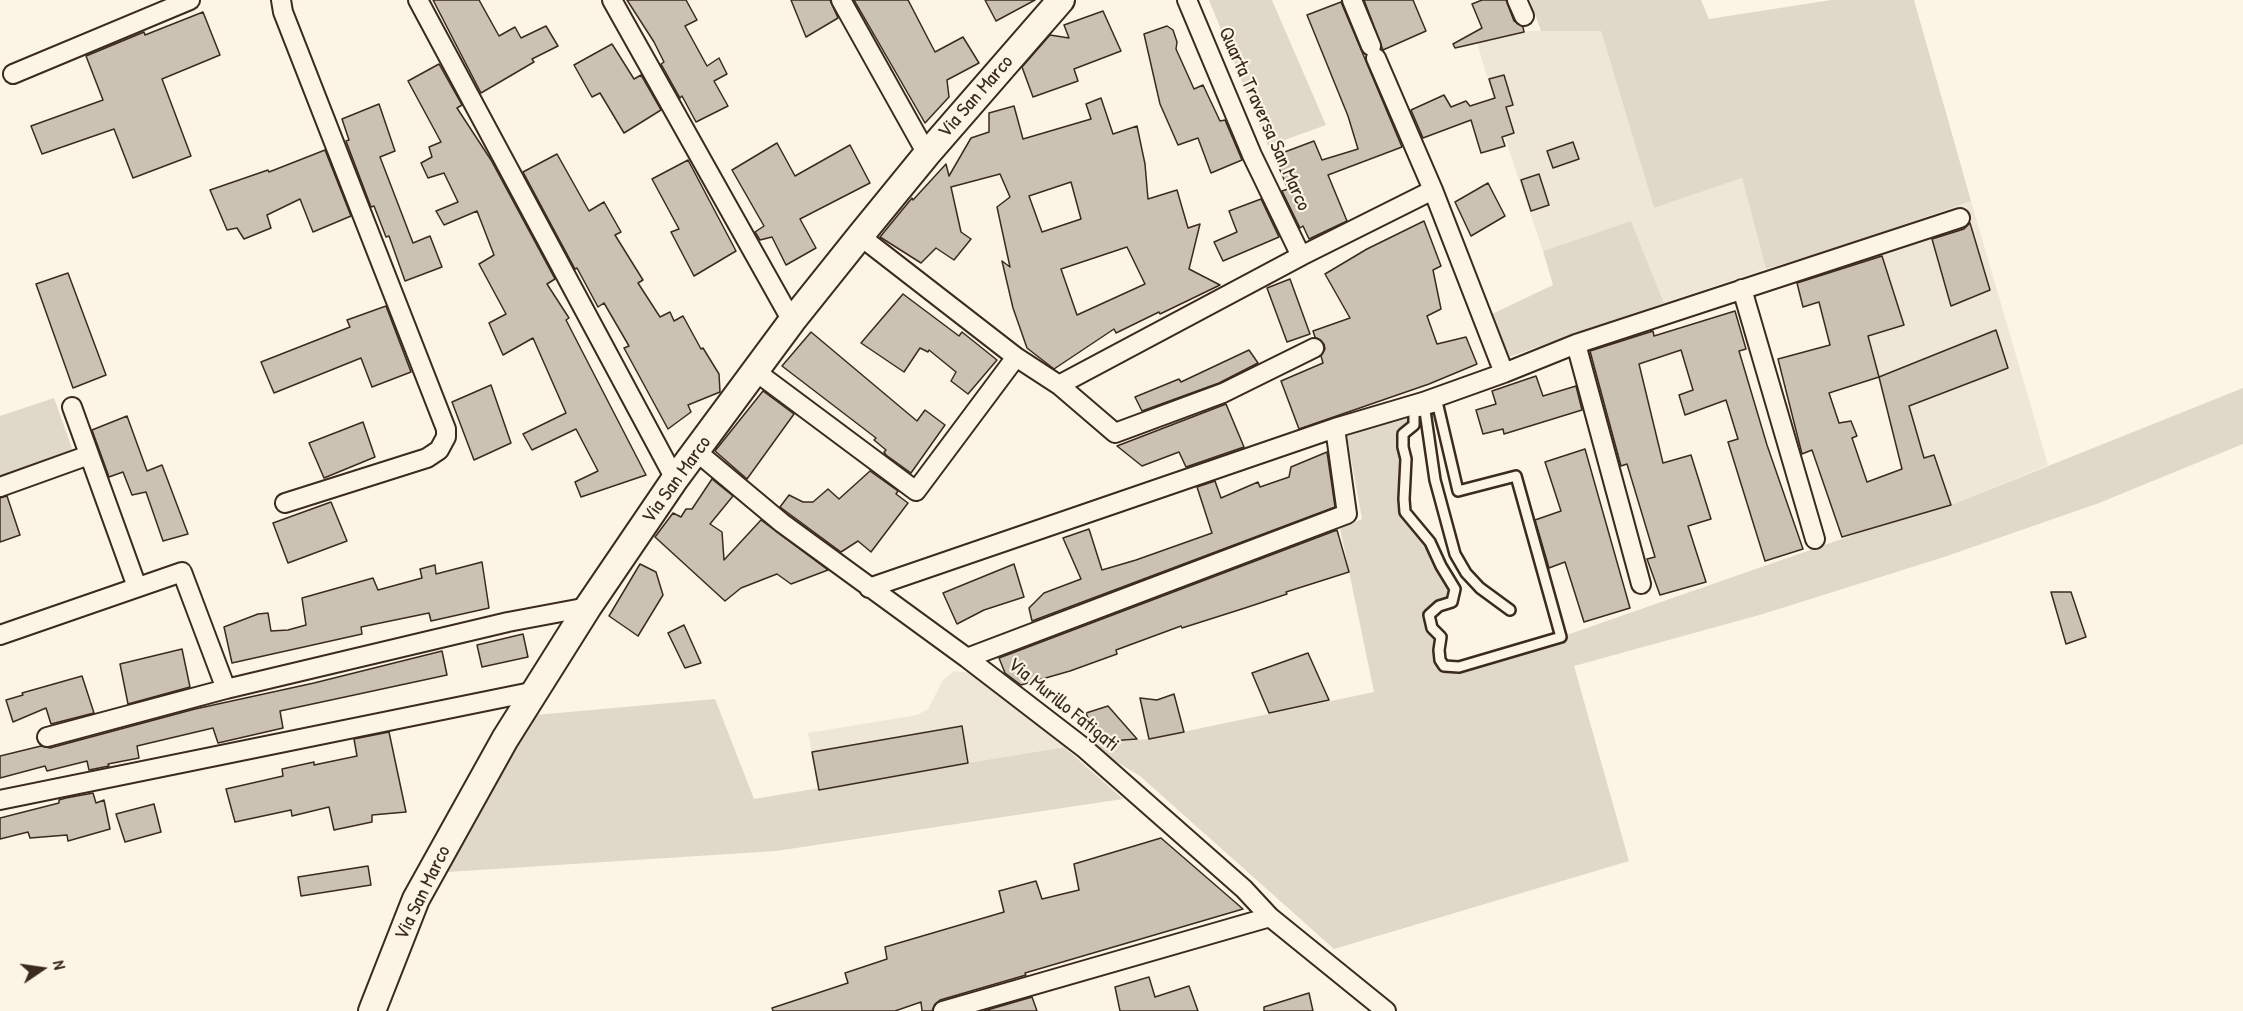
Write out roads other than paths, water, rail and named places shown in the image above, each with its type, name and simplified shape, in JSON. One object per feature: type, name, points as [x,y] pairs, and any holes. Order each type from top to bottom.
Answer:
[{"type":"main road","name":"Via San Marco","points":[[372,1011],[416,899],[505,739],[588,608],[675,479],[792,321],[860,236],[1059,0]]},
{"type":"street","points":[[12,74],[190,0]]},
{"type":"street","points":[[281,0],[446,429],[443,444],[439,450],[427,458],[285,503]]},
{"type":"street","points":[[418,0],[675,479]]},
{"type":"street","points":[[612,0],[792,321]]},
{"type":"street","points":[[841,0],[927,154]]},
{"type":"street","name":"Quarta Traversa San Marco","points":[[1187,0],[1252,155],[1301,256]]},
{"type":"street","points":[[1353,0],[1432,190],[1504,373]]},
{"type":"street","points":[[1059,385],[1301,256],[1432,190]]},
{"type":"street","points":[[869,588],[1335,428],[1423,402],[1576,344],[1960,218]]},
{"type":"street","points":[[860,236],[1016,357],[1059,385],[1115,433],[1223,393],[1314,348]]},
{"type":"street","points":[[1742,289],[1815,539]]},
{"type":"street","points":[[1576,344],[1641,584]]},
{"type":"street","points":[[755,371],[916,491],[1016,357]]},
{"type":"street","points":[[72,407],[137,587]]},
{"type":"street","points":[[967,658],[1347,514],[1335,428]]},
{"type":"street","name":"Via Murillo Fatigati","points":[[696,452],[782,523],[967,658],[1084,748],[1244,889],[1270,917],[1386,1011]]},
{"type":"street","points":[[0,488],[89,455]]},
{"type":"street","points":[[0,635],[182,572],[226,689]]},
{"type":"street","points":[[47,737],[226,689],[508,622],[588,608]]},
{"type":"street","points":[[0,800],[497,697],[536,691]]},
{"type":"street","points":[[943,1011],[1270,917]]},
{"type":"lane","points":[[1423,402],[1435,480],[1455,554],[1466,573],[1480,588],[1510,610]]},
{"type":"lane","points":[[1438,406],[1458,491],[1516,476],[1561,637],[1460,667],[1444,666],[1440,660],[1439,650],[1442,637],[1432,628],[1429,615],[1439,606],[1452,602],[1455,589],[1430,542],[1405,512],[1407,459],[1403,447],[1403,434],[1414,424],[1414,414],[1438,406]]}]
